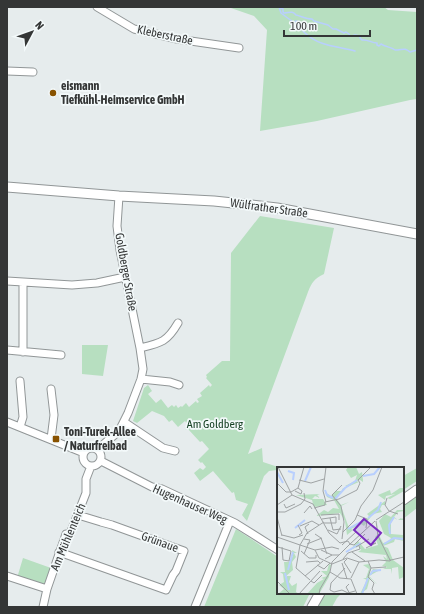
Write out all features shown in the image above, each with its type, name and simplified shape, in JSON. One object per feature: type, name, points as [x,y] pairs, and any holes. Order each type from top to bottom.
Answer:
[{"type":"main road","name":"Wülfrather Straße","points":[[7,187],[118,196],[214,201],[252,205],[277,208],[417,234]]},
{"type":"main road","points":[[404,499],[417,490]]},
{"type":"main road","points":[[312,607],[319,594]]},
{"type":"street","name":"Kleberstraße","points":[[97,7],[134,29],[177,39],[239,48]]},
{"type":"street","points":[[7,71],[33,72]]},
{"type":"street","name":"Goldberger Straße","points":[[98,449],[119,431],[141,379],[143,369],[120,250],[118,196]]},
{"type":"street","points":[[7,281],[72,285],[97,283],[125,277]]},
{"type":"street","points":[[23,282],[23,352]]},
{"type":"street","points":[[140,348],[163,341],[172,333],[178,323]]},
{"type":"street","points":[[7,350],[61,355]]},
{"type":"street","points":[[141,379],[170,382],[179,385]]},
{"type":"street","points":[[20,381],[23,417],[20,427]]},
{"type":"street","points":[[51,389],[54,415],[51,439]]},
{"type":"street","points":[[7,422],[84,453]]},
{"type":"street","points":[[124,422],[163,448],[175,451]]},
{"type":"street","points":[[89,448],[98,449],[102,454],[101,460],[97,465],[88,465],[83,458],[84,453],[89,448]]},
{"type":"street","name":"Hugenhauser Weg","points":[[101,460],[152,487],[162,489],[230,521],[277,549]]},
{"type":"street","name":"Am Mühlenteich","points":[[45,606],[47,590],[59,552],[66,534],[70,534],[86,493],[86,479],[91,466]]},
{"type":"street","name":"Grünaue","points":[[59,552],[166,590],[176,571],[184,550],[78,515]]},
{"type":"street","points":[[195,607],[230,521]]},
{"type":"street","points":[[7,576],[47,590]]},
{"type":"green space","points":[[228,7],[384,7],[388,10],[417,12],[417,99],[317,121],[260,131],[267,30],[254,16]]},
{"type":"green space","name":"Am Goldberg","points":[[260,216],[334,228],[324,274],[312,283],[309,289],[248,454],[262,448],[263,462],[278,467],[277,470],[269,471],[264,476],[247,521],[242,515],[248,504],[236,500],[234,492],[232,493],[213,471],[200,481],[194,473],[200,468],[203,470],[206,467],[198,460],[209,449],[188,429],[186,430],[185,428],[188,425],[185,421],[178,427],[172,420],[169,422],[164,416],[152,411],[137,423],[133,421],[144,388],[148,385],[152,391],[148,394],[156,403],[161,399],[168,408],[172,405],[174,407],[176,405],[178,408],[181,406],[182,407],[186,403],[189,407],[196,401],[197,403],[199,402],[197,399],[202,396],[200,393],[209,385],[210,387],[212,385],[206,378],[206,375],[222,361],[230,361],[231,253]]},
{"type":"green space","points":[[82,345],[108,345],[103,376],[82,374]]},
{"type":"green space","points":[[417,468],[417,481],[404,489],[404,475]]},
{"type":"green space","points":[[417,495],[417,508],[404,518],[404,504]]},
{"type":"green space","points":[[236,529],[277,556],[277,594],[310,594],[303,607],[204,607]]},
{"type":"green space","points":[[23,558],[51,568],[44,588],[17,578]]},
{"type":"green space","points":[[325,594],[341,594],[332,607],[318,607]]},
{"type":"waterway","points":[[279,7],[283,9],[284,13],[295,13],[296,15],[328,25],[333,29],[344,33],[346,32],[350,36],[360,36],[362,40],[377,43],[379,46],[381,44],[395,50],[405,49],[410,52],[417,50]]},
{"type":"waterway","points":[[279,7],[281,13],[293,22],[297,21],[300,28],[311,38],[323,44],[355,51]]},
{"type":"place","name":"eismann Tiefkühl-Heimservice GmbH","points":[[53,93]]},
{"type":"place","name":"Toni-Turek-Allee / Naturfreibad","points":[[56,439]]}]
